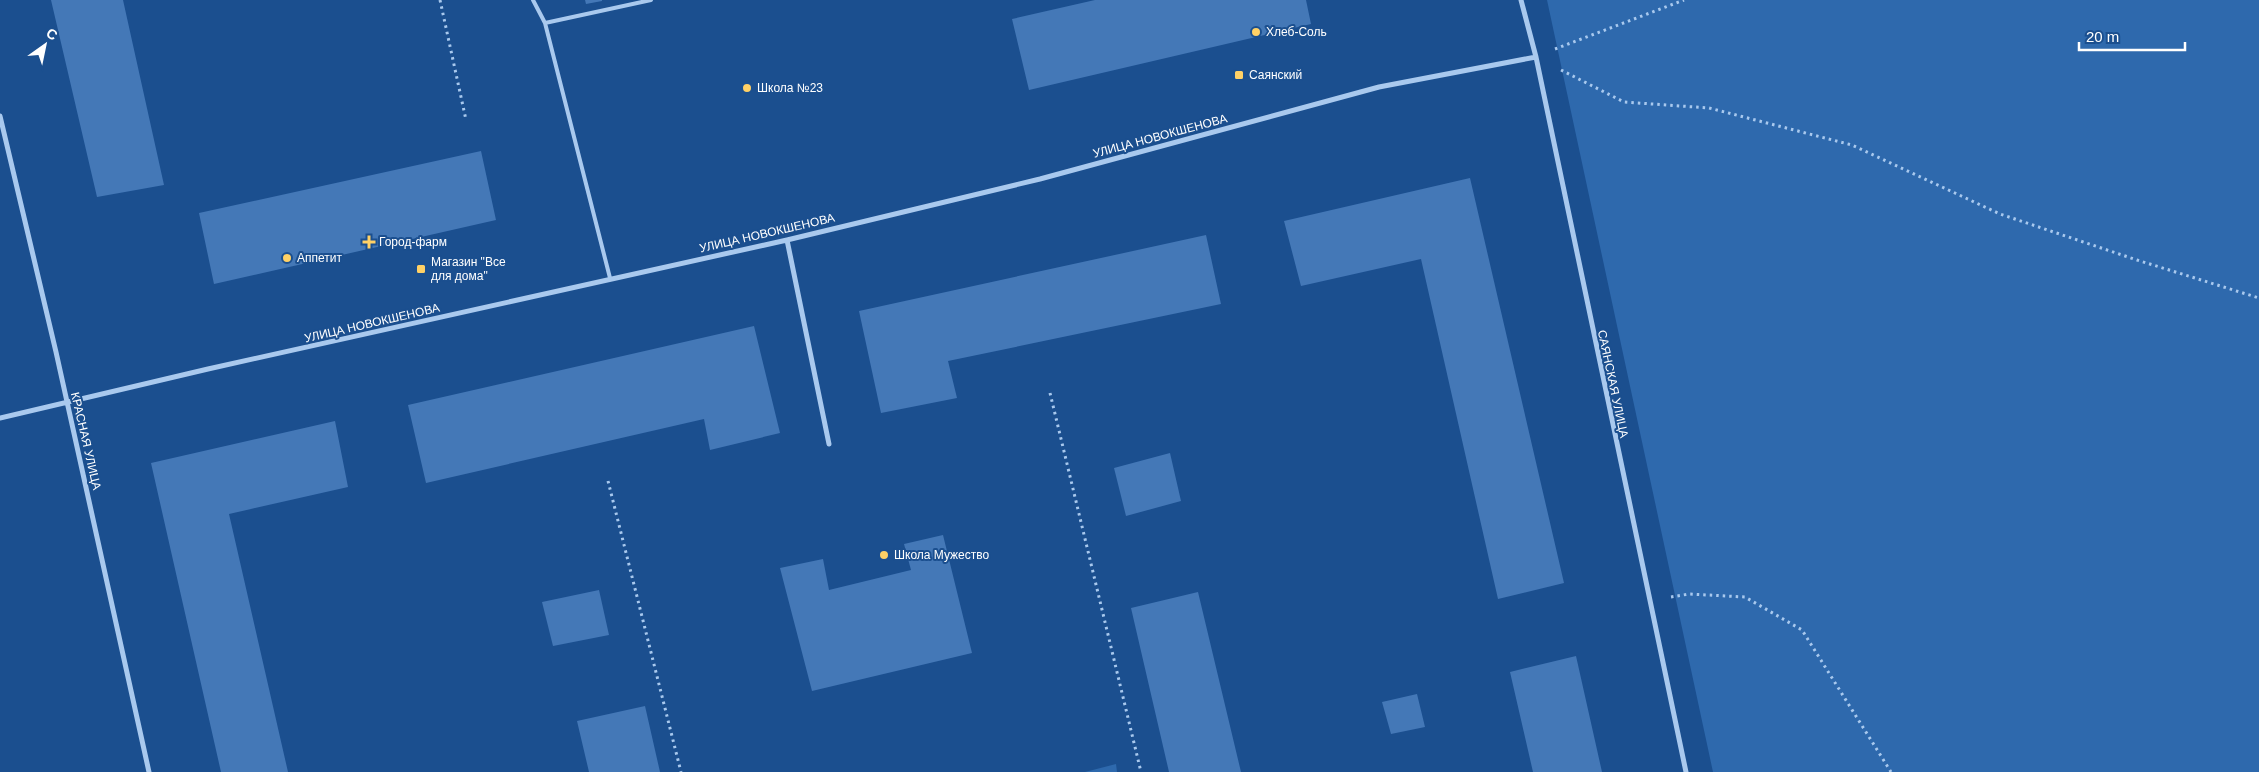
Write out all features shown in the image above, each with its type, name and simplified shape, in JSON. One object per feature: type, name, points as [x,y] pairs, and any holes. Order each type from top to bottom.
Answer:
[{"type":"street","name":"САЯНСКАЯ УЛИЦА","points":[[1521,0],[1536,57],[1648,600],[1686,772]]},
{"type":"street","name":"УЛИЦА НОВОКШЕНОВА","points":[[0,418],[610,278],[787,240],[1040,179],[1379,87],[1536,57]]},
{"type":"street","name":"КРАСНАЯ УЛИЦА","points":[[0,116],[67,402],[149,772]]},
{"type":"street","points":[[787,240],[828,444]]},
{"type":"lane","points":[[533,0],[545,23],[610,278]]},
{"type":"lane","points":[[545,23],[651,0]]},
{"type":"path","points":[[440,0],[466,120]]},
{"type":"path","points":[[1536,57],[1684,0]]},
{"type":"path","points":[[1536,57],[1624,102],[1708,108],[1852,145],[2000,214],[2259,298]]},
{"type":"path","points":[[1050,393],[1141,772]]},
{"type":"path","points":[[608,481],[681,772]]},
{"type":"path","points":[[1648,600],[1689,594],[1745,596],[1802,630],[1891,772]]},
{"type":"shaded area","points":[[1547,0],[2259,0],[2259,772],[1713,772]]},
{"type":"shaded area","points":[[1116,764],[1117,772],[1085,772]]},
{"type":"building","points":[[51,0],[123,0],[164,185],[97,197]]},
{"type":"building","points":[[585,0],[602,0],[602,1],[586,4]]},
{"type":"building","points":[[1095,0],[1306,0],[1311,24],[1029,90],[1012,19]]},
{"type":"building","points":[[481,151],[496,220],[214,284],[199,213]]},
{"type":"building","points":[[1470,178],[1564,583],[1498,599],[1421,259],[1301,286],[1284,221]]},
{"type":"building","points":[[1206,235],[1221,304],[948,361],[957,398],[881,413],[859,311]]},
{"type":"building","points":[[754,326],[780,433],[710,450],[704,419],[426,483],[408,405]]},
{"type":"building","points":[[335,421],[348,487],[229,514],[288,772],[221,772],[151,463]]},
{"type":"building","points":[[1170,453],[1181,501],[1126,516],[1114,468]]},
{"type":"building","points":[[943,535],[972,653],[812,691],[780,568],[823,559],[829,590],[911,570],[904,544]]},
{"type":"building","points":[[599,590],[609,635],[553,646],[542,602]]},
{"type":"building","points":[[1198,592],[1241,772],[1169,772],[1131,608]]},
{"type":"building","points":[[1576,656],[1602,772],[1533,772],[1510,672]]},
{"type":"building","points":[[1417,694],[1425,727],[1391,734],[1382,702]]},
{"type":"building","points":[[645,706],[660,772],[589,772],[577,721]]},
{"type":"place","name":"Хлеб-Соль","points":[[1256,32]]},
{"type":"place","name":"Саянский","points":[[1239,75]]},
{"type":"place","name":"Школа №23","points":[[747,88]]},
{"type":"place","name":"Город-фарм","points":[[369,242]]},
{"type":"place","name":"Аппетит","points":[[287,258]]},
{"type":"place","name":"Магазин \"Все для дома\"","points":[[421,269]]},
{"type":"place","name":"Школа Мужество","points":[[884,555]]}]
